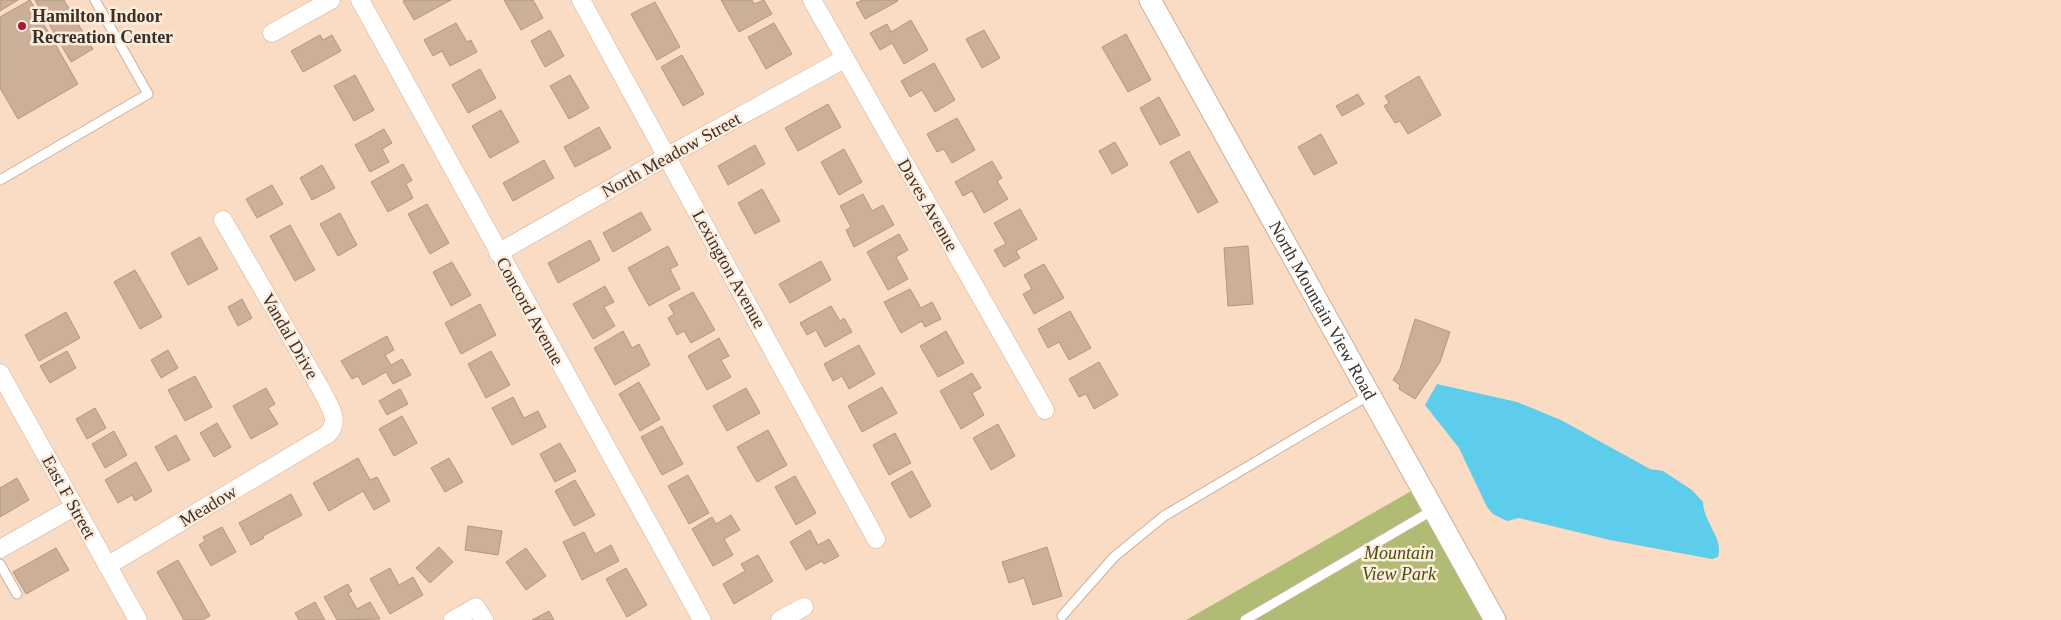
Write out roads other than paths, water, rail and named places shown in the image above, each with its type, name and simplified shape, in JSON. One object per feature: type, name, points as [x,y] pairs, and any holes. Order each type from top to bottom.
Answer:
[{"type":"street","points":[[272,33],[331,0]]},
{"type":"street","name":"Concord Avenue","points":[[360,0],[702,620]]},
{"type":"street","name":"Lexington Avenue","points":[[581,0],[876,539]]},
{"type":"street","name":"Daves Avenue","points":[[812,0],[1046,410]]},
{"type":"street","name":"North Mountain View Road","points":[[1150,0],[1495,620]]},
{"type":"street","name":"North Meadow Street","points":[[498,253],[666,157],[844,59]]},
{"type":"street","name":"Vandal Drive","points":[[223,220],[322,391],[334,417],[333,428],[328,434],[308,446]]},
{"type":"street","name":"East F Street","points":[[0,373],[138,620]]},
{"type":"street","name":"Meadow","points":[[108,566],[308,446]]},
{"type":"street","points":[[0,549],[74,507]]},
{"type":"street","points":[[453,620],[476,607],[484,620]]},
{"type":"street","points":[[780,620],[804,607]]},
{"type":"lane","points":[[0,180],[148,94],[95,0]]},
{"type":"lane","points":[[1062,616],[1114,557],[1164,516],[1369,395]]},
{"type":"lane","points":[[1252,618],[1433,510]]},
{"type":"lane","points":[[0,564],[17,594]]},
{"type":"water","points":[[1437,384],[1517,402],[1561,420],[1650,469],[1663,471],[1692,490],[1703,502],[1706,516],[1718,543],[1718,557],[1712,559],[1610,540],[1519,518],[1507,521],[1493,514],[1487,507],[1459,448],[1425,405]]},
{"type":"place","name":"Hamilton Indoor Recreation Center","points":[[22,26]]},
{"type":"park label","name":"Mountain View Park","points":[[1399,563]]}]
